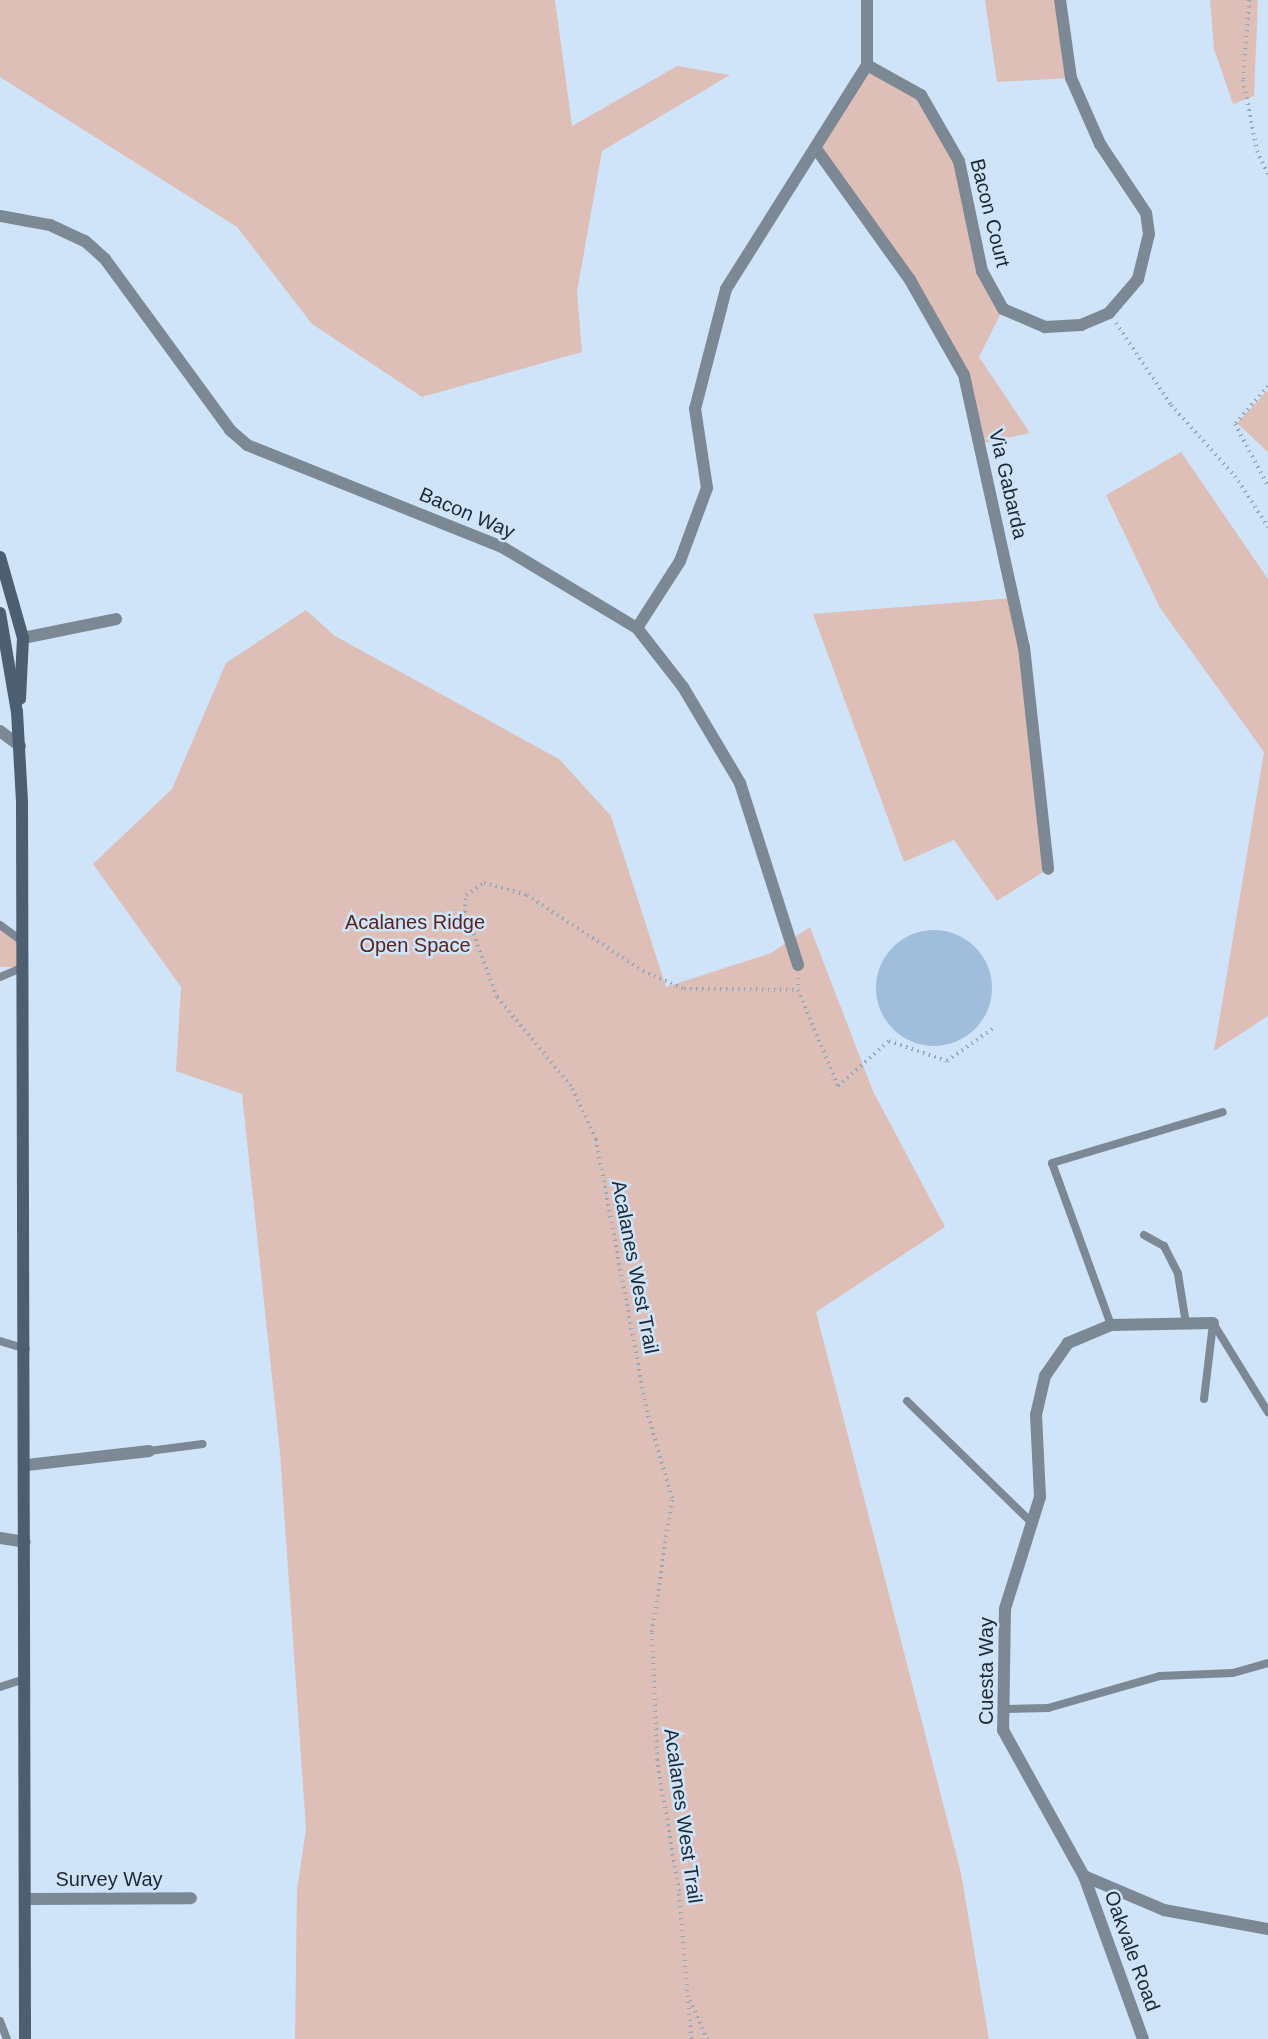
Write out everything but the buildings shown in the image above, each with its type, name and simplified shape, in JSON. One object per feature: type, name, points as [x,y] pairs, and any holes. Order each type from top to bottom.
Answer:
[{"type":"street","points":[[636,628],[680,561],[707,488],[696,409],[726,289],[817,150],[867,65],[867,0]]},
{"type":"street","points":[[1060,0],[1071,78],[1100,144],[1147,224],[1147,260],[1109,313]]},
{"type":"street","name":"Bacon Court","points":[[867,65],[921,95],[959,161],[982,271],[1003,309],[1046,327],[1081,325],[1109,313]]},
{"type":"street","name":"Via Gabarda","points":[[817,150],[910,280],[964,375],[1024,647],[1048,869]]},
{"type":"street","name":"Bacon Way","points":[[0,216],[50,225],[85,242],[105,259],[230,430],[247,445],[502,547],[636,628],[683,687],[740,783],[798,965]]},
{"type":"street","points":[[0,557],[23,638],[17,712]]},
{"type":"street","points":[[0,614],[17,712],[20,746],[24,967],[27,1465],[25,2039]]},
{"type":"street","points":[[23,638],[116,619]]},
{"type":"street","points":[[0,731],[20,746]]},
{"type":"street","name":"Cuesta Way","points":[[1084,1876],[1023,1774],[1003,1730],[1005,1609],[1040,1497],[1036,1415],[1045,1376],[1068,1343],[1111,1325],[1213,1323]]},
{"type":"street","points":[[27,1465],[149,1451]]},
{"type":"street","points":[[0,1538],[25,1542]]},
{"type":"street","points":[[1084,1876],[1164,1910],[1268,1929]]},
{"type":"street","name":"Oakvale Road","points":[[1084,1876],[1143,2039]]},
{"type":"street","name":"Survey Way","points":[[27,1899],[191,1898]]},
{"type":"lane","points":[[0,925],[23,942]]},
{"type":"lane","points":[[0,977],[24,967]]},
{"type":"lane","points":[[1111,1325],[1052,1163],[1223,1112]]},
{"type":"lane","points":[[1144,1235],[1164,1246],[1178,1274],[1186,1324]]},
{"type":"lane","points":[[1204,1399],[1213,1323]]},
{"type":"lane","points":[[1213,1323],[1268,1412]]},
{"type":"lane","points":[[0,1341],[26,1349]]},
{"type":"lane","points":[[908,1401],[1032,1523]]},
{"type":"lane","points":[[149,1451],[202,1444]]},
{"type":"lane","points":[[1003,1709],[1048,1708],[1160,1676],[1233,1673],[1268,1663]]},
{"type":"lane","points":[[0,1687],[26,1679]]},
{"type":"lane","points":[[0,2021],[7,2039]]},
{"type":"path","points":[[1249,0],[1243,80],[1257,151],[1268,175]]},
{"type":"path","points":[[1109,313],[1171,405],[1235,476],[1268,527]]},
{"type":"path","points":[[1268,386],[1235,424],[1268,486]]},
{"type":"path","name":"Acalanes West Trail","points":[[691,2039],[679,1891],[657,1760],[652,1632],[672,1498],[647,1412],[596,1139],[571,1086],[497,997],[465,912],[466,895],[484,884],[527,895],[643,971],[684,989],[798,990],[838,1086],[889,1041],[947,1061],[995,1028]]},
{"type":"path","points":[[688,1997],[707,2039]]},
{"type":"green space","points":[[0,0],[555,0],[572,126],[677,66],[730,75],[602,151],[577,292],[582,352],[422,397],[312,324],[237,227],[0,77]]},
{"type":"green space","points":[[985,0],[1060,0],[1071,78],[997,82]]},
{"type":"green space","points":[[1210,0],[1258,0],[1254,96],[1233,104],[1214,49]]},
{"type":"green space","points":[[867,65],[927,104],[959,161],[982,271],[1003,309],[979,357],[1030,433],[979,444],[964,375],[910,280],[817,150]]},
{"type":"green space","points":[[1268,390],[1268,452],[1237,423]]},
{"type":"green space","points":[[1181,452],[1268,579],[1268,1016],[1214,1051],[1264,752],[1160,608],[1106,495]]},
{"type":"green space","points":[[1013,598],[1048,869],[997,901],[954,840],[904,862],[813,614]]},
{"type":"green space","name":"Acalanes Ridge Open Space","points":[[306,610],[335,636],[559,759],[611,816],[666,987],[771,953],[810,927],[873,1091],[945,1227],[816,1312],[961,1873],[989,2039],[295,2039],[297,1890],[306,1829],[280,1453],[242,1094],[176,1071],[181,987],[93,864],[172,789],[226,663]]},
{"type":"green space","points":[[0,929],[23,942],[24,967],[0,967]]}]
